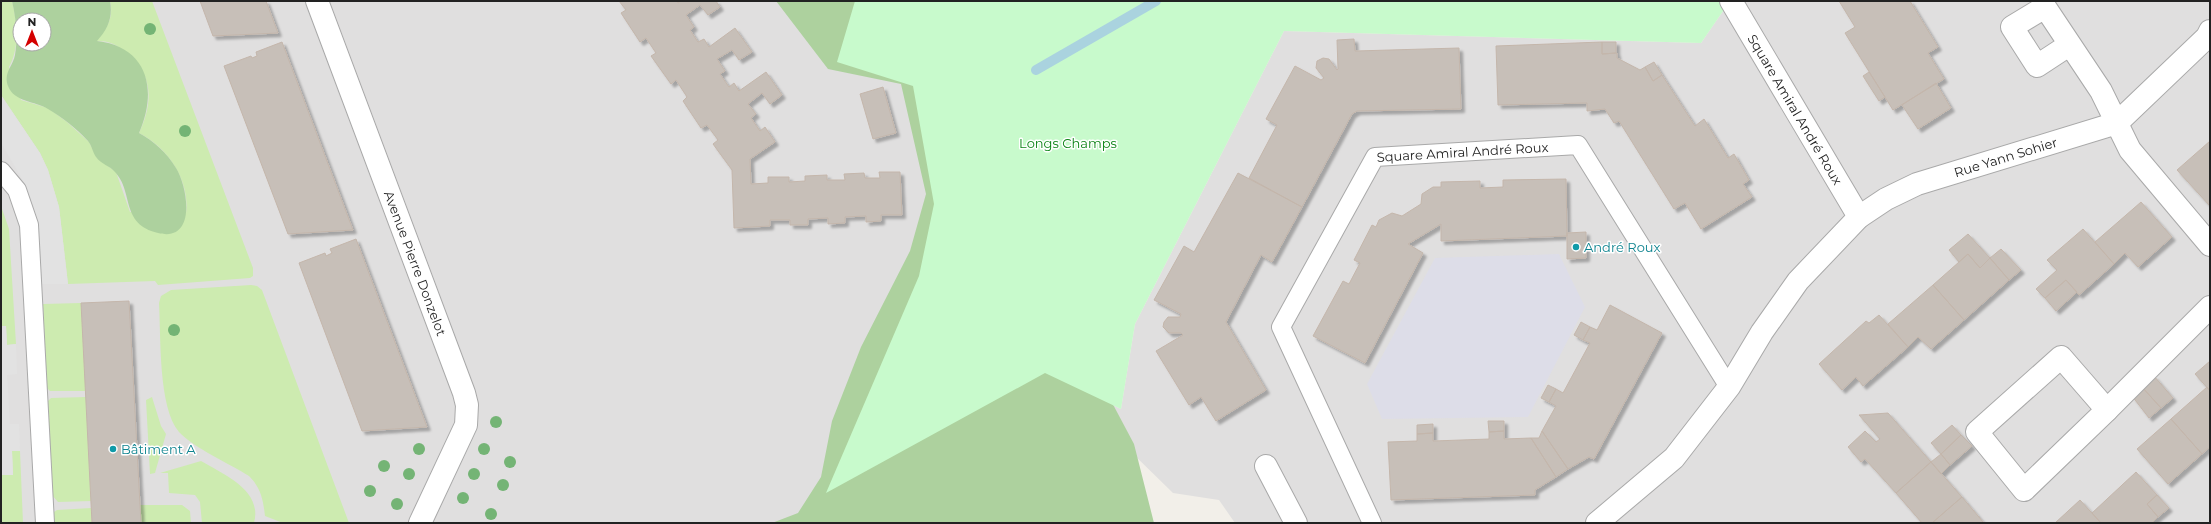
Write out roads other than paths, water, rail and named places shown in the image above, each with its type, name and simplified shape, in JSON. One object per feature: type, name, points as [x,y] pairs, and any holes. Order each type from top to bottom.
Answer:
[{"type":"street","name":"Avenue Pierre Donzelot","points":[[317,1],[459,378],[467,405],[467,415],[462,435],[420,523]]},
{"type":"street","name":"Square Amiral André Roux","points":[[1731,1],[1859,217]]},
{"type":"street","name":"Rue Yann Sohier","points":[[1729,387],[1762,332],[1798,281],[1859,217],[1886,199],[1917,184],[2117,123],[2207,37],[2210,31]]},
{"type":"street","points":[[2069,45],[2101,90],[2130,150],[2210,245]]},
{"type":"street","points":[[2107,410],[2061,357],[1978,432],[2024,490],[2107,410],[2210,307]]},
{"type":"street","points":[[1597,523],[1674,458],[1729,387]]},
{"type":"street","points":[[1266,466],[1296,523]]},
{"type":"lane","name":"Square Amiral André Roux","points":[[1372,523],[1281,327],[1375,157],[1578,145],[1729,387]]},
{"type":"lane","points":[[1,171],[17,190],[29,225],[45,523]]},
{"type":"waterway","points":[[1036,70],[1156,1]]},
{"type":"place","name":"André Roux","points":[[1576,247]]},
{"type":"place","name":"Bâtiment A","points":[[113,449]]},
{"type":"park label","name":"Longs Champs","points":[[1068,143]]}]
